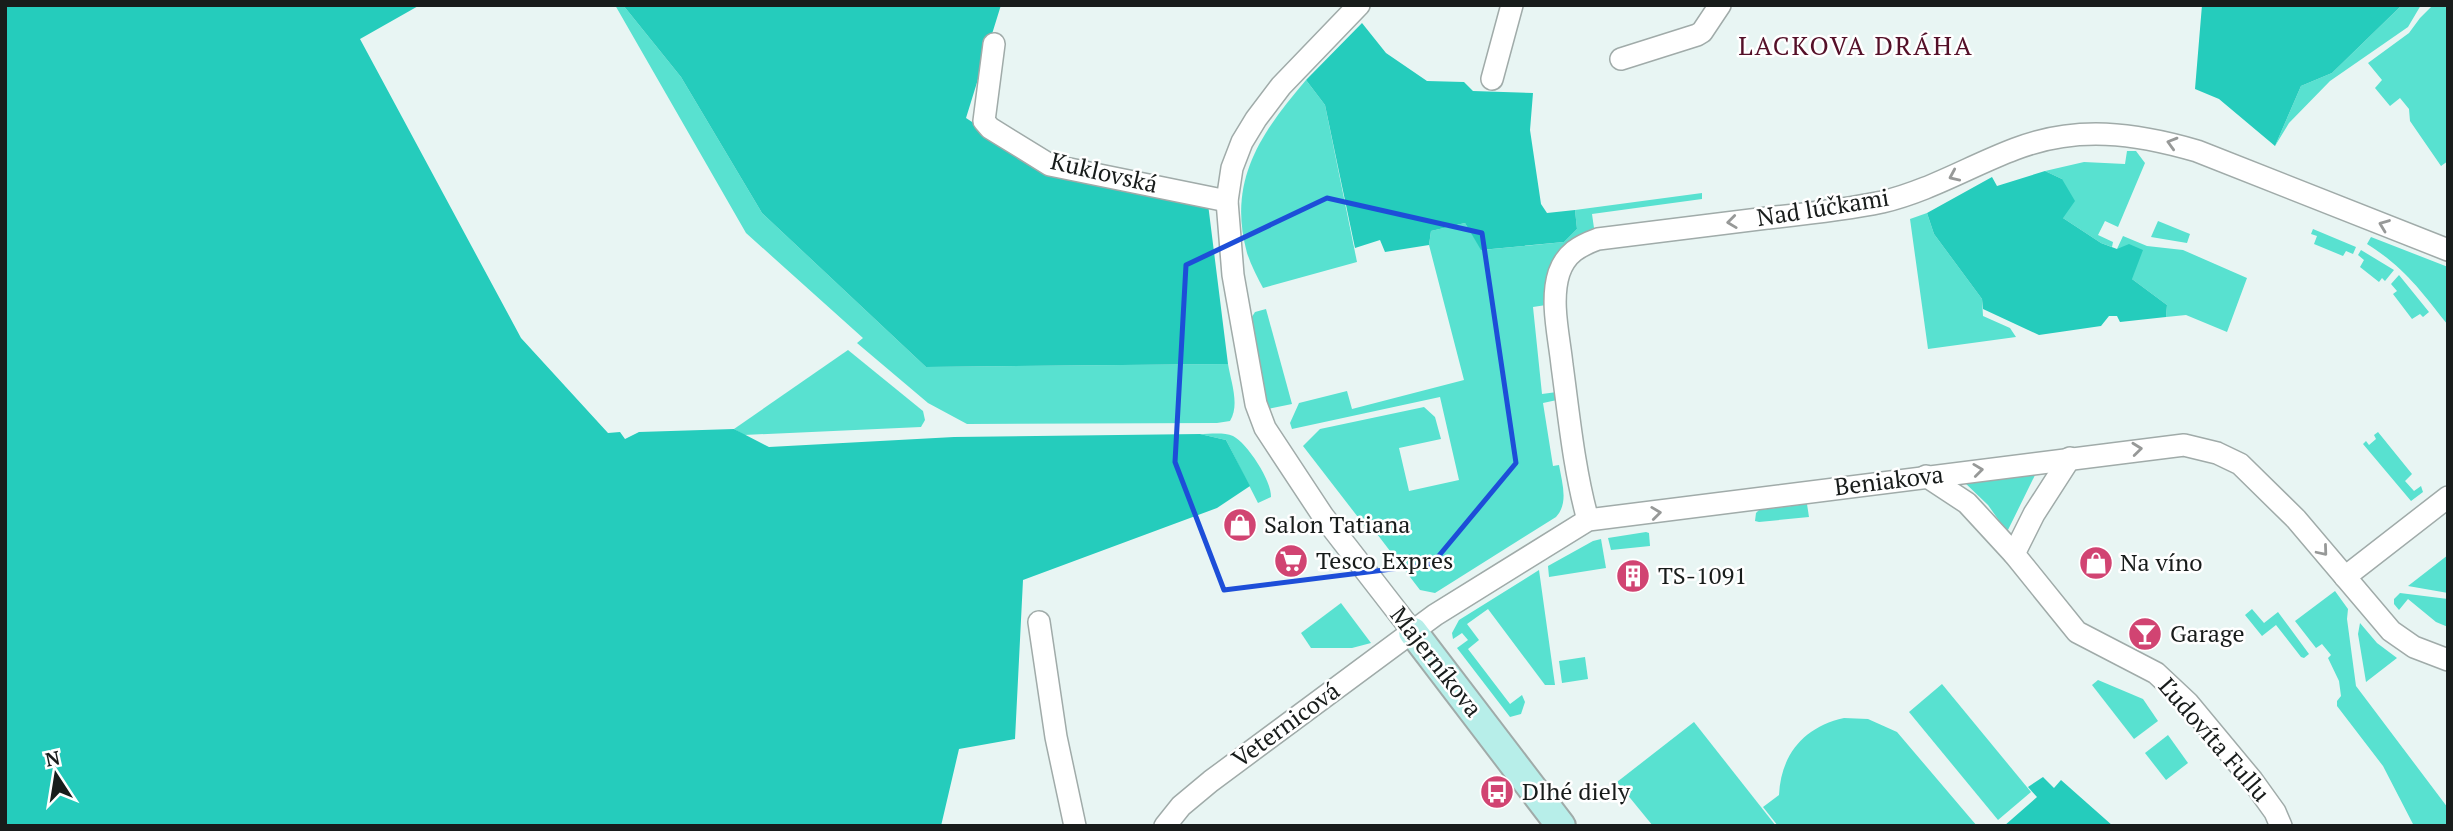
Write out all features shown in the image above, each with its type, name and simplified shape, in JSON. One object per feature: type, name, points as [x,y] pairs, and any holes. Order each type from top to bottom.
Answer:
[{"type":"street","points":[[1227,201],[1232,169],[1242,142],[1256,119],[1281,86],[1359,5]]},
{"type":"street","points":[[1492,79],[1512,5]]},
{"type":"street","points":[[1621,59],[1702,32],[1720,5]]},
{"type":"street","name":"Kuklovská","points":[[994,44],[984,121],[990,128],[1050,165],[1227,201]]},
{"type":"street","name":"Nad lúčkami","points":[[1588,520],[1581,497],[1564,379],[1556,293],[1565,259],[1578,246],[1598,239],[1852,208],[1885,201],[1949,179],[2015,149],[2045,139],[2081,133],[2159,139],[2197,151],[2448,250]]},
{"type":"street","name":"Majerníkova","points":[[1227,201],[1239,312],[1256,404],[1265,428],[1323,516],[1561,826]]},
{"type":"street","name":"Beniakova","points":[[1413,632],[1435,615],[1588,520],[2183,444],[2217,453],[2240,464],[2296,519],[2391,631],[2414,647],[2448,660]]},
{"type":"street","points":[[2014,554],[2034,514],[2070,458]]},
{"type":"street","name":"Ľudovíta Fullu","points":[[1926,476],[1967,503],[2014,554],[2077,632],[2157,673],[2188,703],[2252,780],[2275,812],[2281,826]]},
{"type":"street","points":[[2345,578],[2448,497]]},
{"type":"street","points":[[1039,622],[1056,737],[1075,826]]},
{"type":"street","name":"Veternicová","points":[[1165,826],[1181,806],[1210,780],[1413,632]]},
{"type":"highlighted area","points":[[1327,198],[1482,233],[1516,463],[1432,564],[1224,590],[1175,462],[1186,265]]},
{"type":"green space","points":[[5,5],[420,5],[360,39],[521,338],[608,433],[620,432],[625,439],[639,432],[734,429],[769,447],[954,437],[1200,434],[1226,440],[1250,486],[1217,508],[1023,580],[1015,739],[959,749],[941,826],[5,826]]},
{"type":"green space","points":[[615,5],[623,5],[681,77],[762,213],[926,367],[1228,364],[1235,401],[1230,421],[967,424],[928,403],[857,343],[863,338],[746,233]]},
{"type":"green space","points":[[623,5],[1001,5],[966,118],[1047,171],[1208,204],[1228,364],[926,367],[762,213],[681,77]]},
{"type":"green space","points":[[2202,5],[2402,5],[2332,73],[2301,86],[2275,146],[2219,99],[2195,89]]},
{"type":"green space","points":[[2402,5],[2421,5],[2408,27],[2330,81],[2289,123],[2275,146],[2301,86],[2332,73]]},
{"type":"green space","points":[[2433,5],[2444,5],[2448,10],[2448,161],[2441,166],[2410,121],[2409,109],[2400,98],[2390,106],[2375,88],[2382,80],[2368,63],[2409,33]]},
{"type":"green space","points":[[1362,23],[1386,53],[1427,81],[1464,82],[1473,91],[1533,93],[1530,130],[1541,204],[1547,213],[1575,210],[1577,229],[1564,242],[1481,250],[1465,223],[1431,231],[1429,245],[1385,252],[1380,240],[1355,248],[1325,105],[1306,80]]},
{"type":"green space","points":[[1306,80],[1325,105],[1357,262],[1263,288],[1247,253],[1242,227],[1241,203],[1245,180],[1262,139]]},
{"type":"green space","points":[[2127,151],[2136,151],[2145,163],[2118,227],[2105,221],[2098,235],[2113,242],[2112,247],[2101,243],[2063,218],[2062,179],[2045,171],[2084,162],[2125,164]]},
{"type":"green space","points":[[2045,171],[2062,179],[2075,201],[2063,218],[2101,243],[2117,249],[2129,244],[2143,250],[2132,279],[2167,305],[2166,317],[2120,322],[2117,316],[2109,316],[2101,326],[2039,335],[1983,309],[1982,299],[1934,234],[1927,213],[1992,177],[1997,186]]},
{"type":"green space","points":[[1702,193],[1702,199],[1592,214],[1594,228],[1562,249],[1551,267],[1546,305],[1533,307],[1542,394],[1557,392],[1557,400],[1543,403],[1553,466],[1559,465],[1563,486],[1560,511],[1556,517],[1435,593],[1420,590],[1377,534],[1371,534],[1303,446],[1320,429],[1424,407],[1435,417],[1441,439],[1399,448],[1409,491],[1459,480],[1440,397],[1292,429],[1290,423],[1299,403],[1347,391],[1352,409],[1464,380],[1429,245],[1431,231],[1465,223],[1482,250],[1564,242],[1577,229],[1575,210]]},
{"type":"green space","points":[[1927,213],[1934,234],[1982,299],[1983,316],[2010,328],[2016,337],[1928,349],[1910,219]]},
{"type":"green space","points":[[2158,221],[2190,234],[2187,243],[2151,237]]},
{"type":"green space","points":[[2313,229],[2356,247],[2353,254],[2346,251],[2343,256],[2314,244],[2317,236],[2311,234]]},
{"type":"green space","points":[[2123,236],[2147,246],[2183,250],[2247,278],[2227,332],[2186,315],[2166,317],[2167,305],[2132,279],[2117,249]]},
{"type":"green space","points":[[2371,237],[2448,267],[2448,325],[2402,271],[2367,244]]},
{"type":"green space","points":[[2361,250],[2394,270],[2385,281],[2382,278],[2379,282],[2360,267],[2364,260],[2358,255]]},
{"type":"green space","points":[[2399,275],[2429,312],[2423,317],[2420,314],[2412,319],[2393,294],[2397,291],[2391,284]]},
{"type":"green space","points":[[1266,309],[1292,404],[1268,409],[1250,320],[1255,312]]},
{"type":"green space","points":[[848,350],[923,411],[925,420],[921,427],[744,435],[734,429]]},
{"type":"green space","points":[[2378,432],[2412,474],[2405,481],[2414,491],[2421,486],[2423,492],[2411,501],[2363,444],[2366,441],[2369,445],[2376,439],[2374,435]]},
{"type":"green space","points":[[1200,434],[1225,434],[1239,440],[1263,473],[1271,497],[1258,503],[1226,440]]},
{"type":"green space","points":[[2037,471],[2007,532],[1988,505],[1963,481]]},
{"type":"green space","points":[[1807,504],[1809,517],[1755,521],[1759,510]]},
{"type":"green space","points":[[1649,533],[1650,546],[1611,550],[1608,538]]},
{"type":"green space","points":[[1601,539],[1606,568],[1549,577],[1548,566]]},
{"type":"green space","points":[[2448,555],[2448,593],[2408,586]]},
{"type":"green space","points":[[1539,570],[1555,685],[1545,685],[1488,609],[1467,624],[1479,640],[1468,649],[1510,704],[1522,695],[1525,702],[1521,714],[1510,717],[1457,648],[1468,640],[1462,633],[1453,639],[1452,633],[1459,620]]},
{"type":"green space","points":[[2335,591],[2348,609],[2356,686],[2448,808],[2448,826],[2414,826],[2383,766],[2337,706],[2341,696],[2339,681],[2328,658],[2331,655],[2322,644],[2316,648],[2295,621]]},
{"type":"green space","points":[[2400,593],[2448,599],[2448,627],[2436,622],[2408,599],[2399,610],[2394,599]]},
{"type":"green space","points":[[1341,603],[1371,643],[1352,648],[1311,648],[1301,633]]},
{"type":"green space","points":[[2252,609],[2264,623],[2278,612],[2309,654],[2301,657],[2276,625],[2262,636],[2245,615]]},
{"type":"green space","points":[[2360,623],[2377,643],[2397,658],[2366,682],[2358,634]]},
{"type":"green space","points":[[1585,657],[1588,679],[1562,683],[1559,661]]},
{"type":"green space","points":[[2098,680],[2143,699],[2158,721],[2134,739],[2092,685]]},
{"type":"green space","points":[[1942,684],[2031,792],[1998,820],[1909,712]]},
{"type":"green space","points":[[1844,718],[1868,719],[1897,732],[1977,826],[1778,826],[1763,807],[1779,795],[1784,767],[1790,755],[1797,744],[1817,728]]},
{"type":"green space","points":[[1694,722],[1776,826],[1653,826],[1617,782]]},
{"type":"green space","points":[[2168,735],[2188,763],[2166,780],[2145,753]]},
{"type":"green space","points":[[2043,777],[2054,788],[2061,780],[2113,826],[2004,826],[2037,797],[2028,787]]},
{"type":"place","name":"Salon Tatiana","points":[[1240,525]]},
{"type":"place","name":"Tesco Expres","points":[[1291,561]]},
{"type":"place","name":"Na víno","points":[[2096,563]]},
{"type":"place","name":"TS-1091","points":[[1633,576]]},
{"type":"place","name":"Garage","points":[[2145,634]]},
{"type":"place","name":"Dlhé diely","points":[[1497,792]]},
{"type":"district","name":"LACKOVA DRÁHA","points":[[1856,46]]}]
